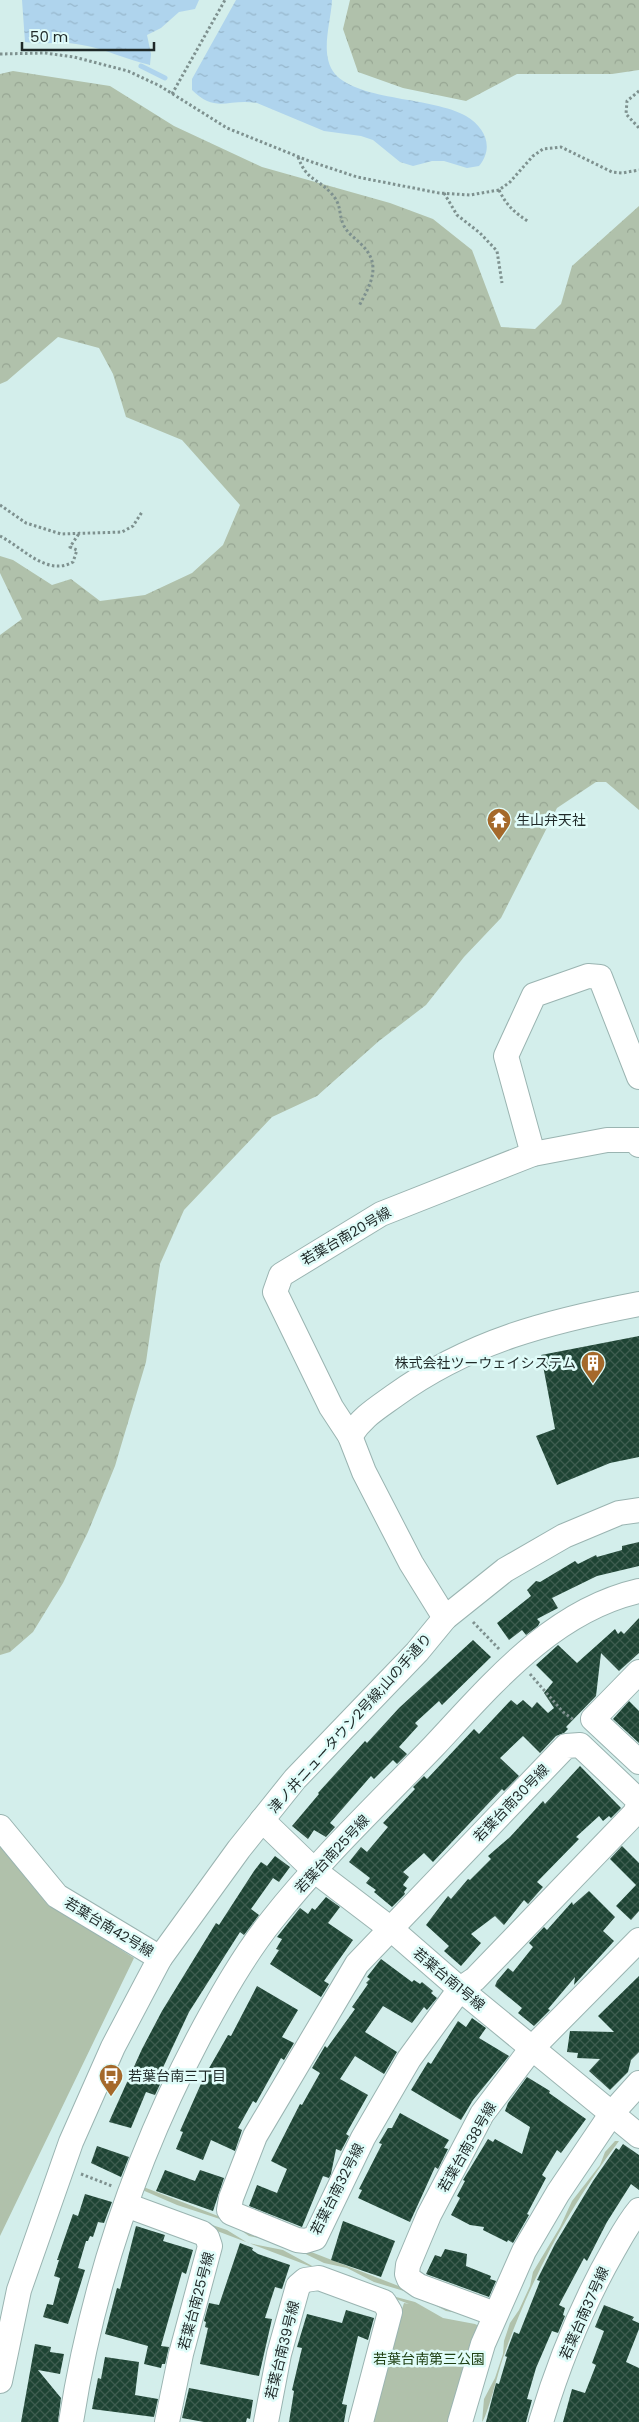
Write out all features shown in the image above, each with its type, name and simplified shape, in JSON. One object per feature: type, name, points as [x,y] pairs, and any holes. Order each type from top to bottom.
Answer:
[{"type":"street","points":[[533,1154],[506,1056],[534,995],[588,976],[600,977],[639,1077]]},
{"type":"street","name":"若葉台南20号線","points":[[445,1618],[410,1563],[364,1472],[350,1436],[331,1408],[275,1292],[281,1275],[380,1214],[533,1154],[608,1140],[638,1137]]},
{"type":"street","points":[[350,1436],[360,1421],[411,1384],[464,1355],[515,1333],[564,1318],[639,1304]]},
{"type":"street","name":"津ノ井ニュータウン2号線;山の手通り","points":[[0,2380],[10,2289],[112,2047],[160,1958],[262,1820],[295,1779],[418,1652],[445,1618],[505,1570],[564,1536],[619,1513],[639,1510]]},
{"type":"street","name":"若葉台南25号線","points":[[71,2422],[79,2374],[119,2196],[142,2159],[175,2083],[220,1998],[271,1921],[315,1871],[455,1724],[540,1640],[563,1623],[590,1608],[622,1595],[639,1591]]},
{"type":"street","points":[[639,1672],[593,1719],[639,1762]]},
{"type":"street","name":"若葉台南30号線","points":[[391,1929],[566,1746],[580,1745],[639,1802],[635,1813],[475,1979],[460,1990]]},
{"type":"street","name":"若葉台南1号線","points":[[262,1820],[315,1871],[391,1929],[460,1990],[639,2136]]},
{"type":"street","name":"若葉台南42号線","points":[[0,1827],[57,1896],[160,1958]]},
{"type":"street","name":"若葉台南32号線","points":[[391,1929],[357,1964],[256,2136],[231,2198],[229,2210],[231,2213],[297,2240],[305,2241],[315,2238],[363,2138],[400,2075],[460,1990]]},
{"type":"street","name":"若葉台南38号線","points":[[495,2314],[419,2286],[409,2279],[407,2270],[429,2215],[482,2114],[532,2048],[639,1940]]},
{"type":"street","points":[[460,2422],[480,2352],[524,2251],[558,2193],[612,2113],[639,2082]]},
{"type":"street","name":"若葉台南25号線","points":[[119,2196],[202,2233],[207,2237],[210,2246],[181,2354],[168,2422]]},
{"type":"street","name":"若葉台南37号線","points":[[541,2422],[570,2340],[600,2272],[636,2218]]},
{"type":"street","name":"若葉台南39号線","points":[[266,2422],[279,2354],[298,2286],[305,2280],[319,2278],[384,2302],[390,2312],[361,2422]]},
{"type":"path","points":[[172,94],[226,0]]},
{"type":"path","points":[[0,54],[45,53],[74,57],[128,71],[172,94],[227,128],[298,156],[357,177],[444,193],[470,195],[499,190],[510,182],[533,156],[544,149],[560,147],[612,172],[622,173],[639,170]]},
{"type":"path","points":[[639,91],[627,101],[626,114],[639,128]]},
{"type":"path","points":[[298,156],[303,170],[311,179],[324,185],[339,202],[343,224],[349,233],[363,246],[375,269],[374,276],[359,306]]},
{"type":"path","points":[[499,190],[506,203],[516,214],[529,222]]},
{"type":"path","points":[[444,193],[457,216],[480,233],[497,251],[502,283]]},
{"type":"path","points":[[0,505],[26,523],[61,534],[122,532],[133,526],[142,512]]},
{"type":"path","points":[[0,536],[14,543],[37,560],[56,567],[65,567],[73,562],[77,550],[70,547],[80,532]]},
{"type":"path","points":[[473,1622],[502,1652]]},
{"type":"path","points":[[78,2172],[119,2196]]},
{"type":"green space","points":[[350,0],[639,0],[639,70],[612,74],[517,74],[466,101],[403,88],[358,72],[343,29]]},
{"type":"green space","points":[[13,71],[110,86],[174,126],[262,167],[390,203],[433,219],[472,250],[501,327],[535,329],[561,304],[572,266],[639,206],[639,810],[606,782],[596,782],[557,808],[501,918],[464,957],[426,1005],[379,1041],[317,1096],[272,1117],[184,1210],[160,1264],[146,1362],[115,1466],[88,1532],[63,1583],[33,1632],[10,1652],[0,1655],[0,635],[22,619],[0,573],[0,556],[13,560],[52,585],[71,579],[100,601],[145,595],[192,573],[223,545],[240,505],[182,440],[126,417],[113,374],[99,348],[58,337],[7,381],[0,384],[0,74]]},
{"type":"green space","points":[[0,1846],[45,1901],[134,1958],[0,2236]]},
{"type":"green space","points":[[615,2141],[619,2141],[567,2218],[538,2272],[503,2358],[487,2412],[482,2422],[484,2399],[495,2378],[510,2323],[519,2310],[530,2286],[533,2272],[560,2227],[572,2201],[600,2165],[605,2152]]},
{"type":"green space","points":[[141,2186],[476,2316],[446,2311],[414,2294],[374,2282],[347,2268],[324,2263],[283,2243],[249,2236],[229,2222],[177,2205],[140,2189]]},
{"type":"green space","points":[[146,2200],[160,2204],[174,2212],[227,2230],[247,2242],[146,2204]]},
{"type":"green space","name":"若葉台南第三公園","points":[[249,2243],[283,2250],[314,2267],[351,2276],[381,2293],[415,2302],[443,2318],[475,2324],[483,2328],[454,2422],[370,2422],[391,2343],[404,2303],[409,2304]]},
{"type":"water","points":[[22,0],[199,0],[195,9],[179,12],[161,28],[147,35],[151,54],[150,65],[82,45],[25,42]]},
{"type":"water","points":[[236,0],[332,0],[327,48],[330,66],[335,74],[346,83],[361,89],[435,105],[466,116],[479,126],[486,139],[487,145],[484,159],[479,166],[467,168],[444,161],[432,161],[413,166],[400,162],[373,140],[361,136],[324,131],[257,103],[223,104],[200,97],[192,90],[192,79]]},
{"type":"building","name":"株式会社ツーウェイシステム","points":[[639,1336],[639,1457],[610,1463],[557,1485],[536,1436],[555,1429],[541,1355]]},
{"type":"building","points":[[639,1542],[639,1566],[597,1576],[552,1598],[558,1608],[537,1619],[540,1622],[538,1626],[526,1635],[522,1630],[509,1640],[497,1623],[531,1596],[527,1590],[536,1581],[540,1582],[575,1561],[578,1564],[596,1555],[597,1557],[622,1550],[622,1546]]},
{"type":"building","points":[[639,1618],[639,1653],[619,1671],[601,1653],[596,1696],[566,1727],[568,1729],[556,1736],[540,1753],[523,1736],[500,1758],[519,1776],[504,1791],[502,1789],[433,1862],[424,1853],[403,1872],[409,1877],[403,1885],[407,1888],[404,1892],[405,1894],[392,1907],[374,1892],[376,1890],[366,1883],[370,1878],[349,1862],[361,1847],[367,1852],[388,1827],[383,1823],[415,1789],[413,1787],[424,1776],[427,1779],[474,1729],[479,1734],[511,1700],[517,1705],[523,1700],[532,1708],[537,1702],[548,1713],[554,1708],[544,1693],[553,1682],[536,1665],[558,1645],[577,1663],[615,1629],[618,1634],[621,1631],[624,1634]]},
{"type":"building","points":[[473,1640],[491,1657],[442,1705],[439,1701],[415,1723],[418,1726],[399,1747],[407,1754],[397,1764],[393,1760],[374,1779],[371,1776],[330,1823],[335,1827],[326,1837],[314,1830],[308,1839],[292,1826],[318,1793],[365,1741],[367,1743],[399,1708]]},
{"type":"building","points":[[629,1701],[639,1711],[639,1743],[613,1719]]},
{"type":"building","points":[[580,1766],[621,1808],[611,1818],[609,1816],[603,1821],[599,1816],[576,1837],[579,1839],[537,1882],[543,1887],[528,1904],[524,1900],[504,1925],[495,1916],[471,1934],[481,1943],[461,1966],[444,1951],[449,1946],[426,1925],[448,1896],[451,1899],[468,1879],[470,1880],[491,1859],[488,1856],[510,1837],[543,1801],[545,1804]]},
{"type":"building","points":[[622,1846],[639,1863],[639,1911],[631,1920],[616,1906],[636,1885],[610,1859]]},
{"type":"building","points":[[275,1856],[290,1867],[279,1882],[273,1878],[251,1909],[259,1915],[244,1935],[240,1932],[189,2012],[159,2076],[163,2078],[155,2095],[146,2092],[131,2128],[109,2122],[142,2049],[162,2011],[216,1923],[219,1925],[261,1862],[267,1866]]},
{"type":"building","points":[[589,1891],[615,1917],[603,1931],[614,1941],[574,1985],[575,1977],[548,2009],[550,2010],[534,2026],[518,2013],[522,2008],[495,1986],[497,1981],[508,1968],[513,1972],[533,1947],[529,1943],[544,1927],[547,1930],[572,1902],[573,1905]]},
{"type":"building","points":[[326,1897],[340,1907],[328,1923],[353,1940],[324,1981],[329,1984],[321,1997],[270,1964],[279,1950],[276,1949],[282,1939],[277,1937],[300,1908],[308,1914],[312,1908],[315,1910]]},
{"type":"building","points":[[381,1959],[412,1982],[414,1980],[420,1984],[422,1982],[433,1991],[431,1993],[437,1998],[427,2010],[424,2007],[412,2023],[383,2006],[365,2032],[397,2052],[384,2074],[355,2056],[340,2079],[368,2095],[346,2134],[349,2136],[341,2151],[336,2149],[331,2174],[329,2178],[323,2176],[302,2227],[249,2206],[257,2185],[277,2193],[287,2169],[271,2161],[300,2104],[302,2105],[320,2073],[312,2068],[325,2046],[327,2048],[355,2009],[352,2007],[370,1979],[367,1977]]},
{"type":"building","points":[[639,1976],[639,2052],[631,2060],[628,2072],[610,2090],[589,2071],[600,2059],[577,2058],[578,2053],[567,2052],[570,2031],[614,2032],[598,2016]]},
{"type":"building","points":[[257,1986],[298,2010],[282,2037],[294,2043],[284,2060],[281,2058],[256,2103],[253,2101],[238,2128],[242,2130],[235,2151],[211,2140],[203,2160],[176,2149],[183,2132],[180,2131],[204,2077],[228,2035],[231,2036]]},
{"type":"building","points":[[472,2018],[486,2028],[479,2038],[509,2056],[473,2100],[461,2120],[411,2090],[428,2062],[431,2064],[458,2021],[466,2027]]},
{"type":"building","points":[[527,2077],[550,2091],[549,2093],[586,2119],[561,2153],[557,2150],[542,2175],[546,2178],[527,2214],[529,2215],[513,2243],[483,2230],[484,2227],[470,2225],[451,2215],[460,2198],[457,2196],[465,2181],[463,2180],[488,2139],[493,2142],[495,2139],[522,2154],[530,2127],[505,2111],[508,2103]]},
{"type":"building","points":[[400,2113],[449,2140],[444,2148],[448,2149],[438,2169],[435,2167],[410,2222],[358,2198],[362,2190],[359,2189],[382,2144],[379,2143],[388,2128],[392,2128]]},
{"type":"building","points":[[623,2144],[639,2155],[639,2190],[631,2184],[607,2222],[587,2261],[584,2258],[559,2305],[565,2308],[563,2315],[565,2316],[558,2333],[552,2331],[536,2368],[527,2399],[532,2400],[526,2422],[486,2422],[496,2383],[499,2384],[507,2357],[505,2356],[514,2332],[519,2334],[540,2281],[537,2280],[555,2244],[593,2181],[616,2148],[619,2150]]},
{"type":"building","points":[[97,2146],[129,2157],[121,2177],[91,2163]]},
{"type":"building","points":[[165,2170],[195,2181],[200,2170],[224,2178],[213,2211],[156,2191]]},
{"type":"building","points":[[85,2194],[112,2202],[104,2223],[98,2222],[93,2237],[90,2236],[88,2241],[86,2241],[78,2268],[85,2270],[68,2324],[43,2317],[47,2304],[53,2305],[60,2278],[54,2276],[59,2260],[57,2260],[73,2214],[78,2216]]},
{"type":"building","points":[[343,2221],[395,2241],[381,2277],[331,2260]]},
{"type":"building","points":[[136,2226],[165,2235],[163,2241],[193,2250],[186,2274],[182,2272],[161,2346],[169,2347],[165,2364],[162,2364],[161,2368],[144,2364],[148,2346],[105,2334],[117,2288],[120,2289]]},
{"type":"building","points":[[240,2243],[253,2248],[252,2250],[258,2254],[290,2265],[282,2289],[275,2287],[265,2318],[272,2319],[259,2376],[200,2364],[208,2328],[205,2327],[206,2322],[204,2321],[209,2303],[219,2305]]},
{"type":"building","points":[[445,2249],[467,2254],[466,2266],[491,2276],[490,2279],[496,2281],[489,2297],[426,2274],[435,2255],[441,2257]]},
{"type":"building","points":[[604,2305],[634,2317],[632,2320],[639,2323],[639,2329],[626,2362],[639,2368],[639,2422],[563,2422],[572,2389],[585,2393],[596,2365],[592,2363],[604,2331],[595,2327]]},
{"type":"building","points":[[346,2310],[374,2318],[368,2340],[358,2336],[342,2404],[347,2405],[344,2422],[289,2422],[294,2391],[292,2390],[302,2348],[297,2347],[307,2314],[342,2323]]},
{"type":"building","points":[[35,2344],[51,2347],[50,2352],[64,2354],[60,2374],[38,2370],[61,2398],[58,2422],[21,2422]]},
{"type":"building","points":[[105,2357],[139,2362],[135,2395],[158,2399],[154,2417],[92,2409],[98,2378],[101,2379]]},
{"type":"building","points":[[189,2388],[253,2400],[250,2419],[247,2418],[246,2422],[204,2422],[182,2418]]},
{"type":"waterway","points":[[141,66],[165,78]]},
{"type":"place","name":"生山弁天社","points":[[499,841]]},
{"type":"place","name":"株式会社ツーウェイシステム","points":[[593,1384]]},
{"type":"place","name":"若葉台南三丁目","points":[[111,2097]]}]
